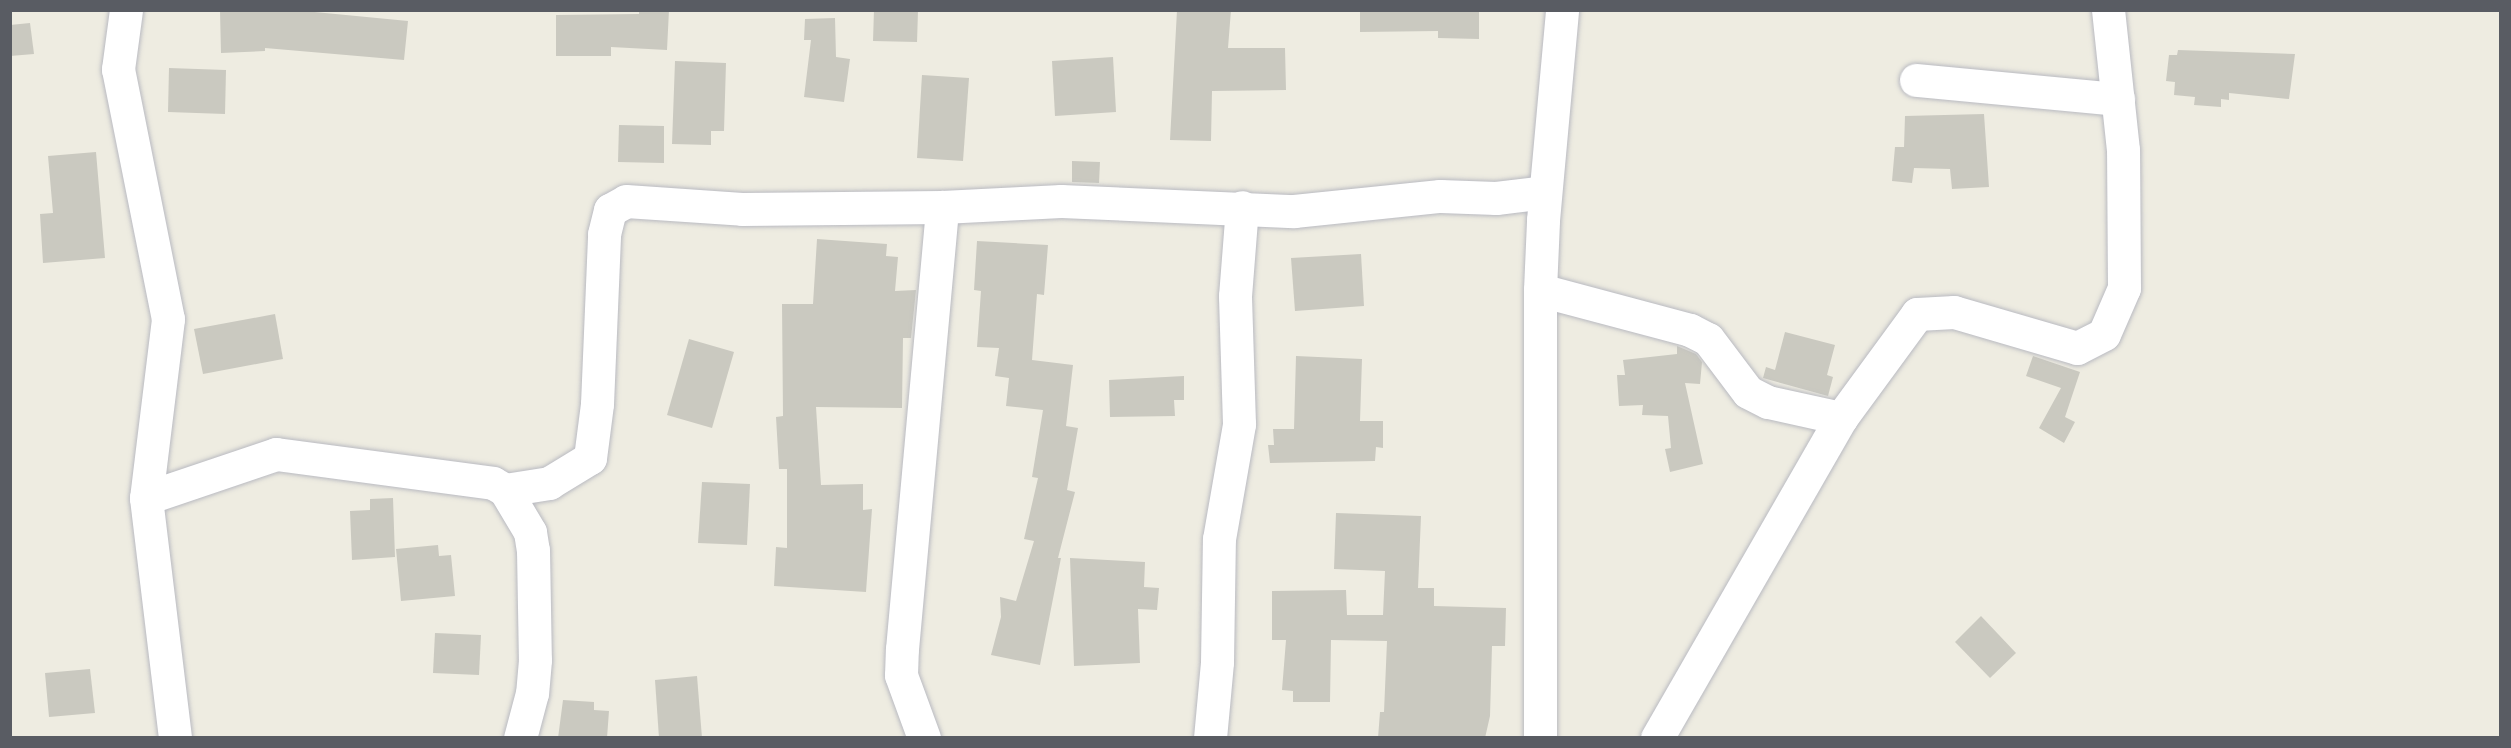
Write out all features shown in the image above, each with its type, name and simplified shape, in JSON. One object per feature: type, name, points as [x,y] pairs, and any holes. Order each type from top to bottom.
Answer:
[{"type":"street","points":[[126,10],[118,69],[168,319],[146,498],[175,738]]},
{"type":"street","points":[[1540,738],[1540,290],[1545,192],[1562,10]]},
{"type":"street","points":[[1657,738],[1841,418],[1917,314],[1954,312],[2077,348],[2104,334],[2124,288],[2123,150],[2108,10]]},
{"type":"street","points":[[1916,80],[2118,99]]},
{"type":"street","points":[[505,490],[549,483],[590,458],[597,404],[604,234],[610,210],[626,201],[742,209],[942,207],[1061,201],[1294,211],[1440,196],[1496,198],[1545,192]]},
{"type":"street","points":[[924,738],[901,675],[942,207]]},
{"type":"street","points":[[1210,738],[1217,662],[1220,538],[1239,424],[1235,296],[1242,207]]},
{"type":"street","points":[[1540,290],[1690,330],[1708,339],[1748,392],[1768,402],[1841,418]]},
{"type":"street","points":[[146,498],[276,454],[454,476],[493,483],[505,490],[530,532],[533,550],[535,660],[532,693],[520,738]]},
{"type":"building","points":[[294,10],[408,21],[404,60],[265,48],[265,51],[221,53],[220,11]]},
{"type":"building","points":[[639,10],[669,10],[667,50],[611,47],[611,56],[556,56],[556,15],[639,14]]},
{"type":"building","points":[[874,10],[918,10],[917,42],[873,41]]},
{"type":"building","points":[[1177,10],[1231,10],[1228,48],[1285,48],[1286,90],[1212,91],[1211,141],[1170,140]]},
{"type":"building","points":[[1360,10],[1479,10],[1479,39],[1438,38],[1438,31],[1360,32]]},
{"type":"building","points":[[835,18],[836,57],[850,59],[844,102],[804,97],[811,40],[804,40],[805,19]]},
{"type":"building","points":[[30,23],[34,54],[10,56],[10,25]]},
{"type":"building","points":[[2178,50],[2295,54],[2289,99],[2229,93],[2229,100],[2221,99],[2221,107],[2194,105],[2195,97],[2174,95],[2175,82],[2166,81],[2169,55],[2177,55]]},
{"type":"building","points":[[1113,57],[1116,112],[1055,116],[1052,61]]},
{"type":"building","points":[[675,61],[726,63],[724,131],[711,131],[711,145],[672,144]]},
{"type":"building","points":[[169,68],[226,70],[225,114],[168,112]]},
{"type":"building","points":[[922,75],[969,78],[963,161],[917,158]]},
{"type":"building","points":[[1984,114],[1989,187],[1952,189],[1950,169],[1914,168],[1912,183],[1892,181],[1895,147],[1904,147],[1905,116]]},
{"type":"building","points":[[619,125],[664,126],[664,163],[618,162]]},
{"type":"building","points":[[96,152],[105,258],[43,263],[40,214],[53,213],[48,156]]},
{"type":"building","points":[[1072,161],[1100,162],[1099,183],[1072,182]]},
{"type":"building","points":[[817,239],[887,244],[886,256],[898,257],[895,291],[916,290],[911,338],[903,338],[902,408],[816,407],[821,485],[863,484],[863,510],[872,509],[866,592],[774,586],[776,547],[787,548],[787,469],[779,469],[776,417],[783,416],[782,304],[813,304]]},
{"type":"building","points":[[977,241],[1048,245],[1044,295],[1037,294],[1032,360],[1073,365],[1066,426],[1078,428],[1067,490],[1075,492],[1058,558],[1061,558],[1040,665],[991,655],[1001,617],[1000,597],[1016,601],[1034,541],[1024,539],[1038,478],[1032,477],[1043,410],[1006,406],[1009,378],[995,376],[999,348],[977,347],[981,291],[974,290]]},
{"type":"building","points":[[1361,254],[1364,306],[1295,311],[1291,258]]},
{"type":"building","points":[[275,314],[283,359],[203,374],[194,329]]},
{"type":"building","points":[[1785,332],[1835,345],[1827,375],[1833,377],[1828,396],[1763,378],[1766,367],[1775,370]]},
{"type":"building","points":[[689,339],[734,352],[712,428],[667,415]]},
{"type":"building","points":[[1677,346],[1696,354],[1702,362],[1700,384],[1685,383],[1703,464],[1670,472],[1665,449],[1671,448],[1668,416],[1642,415],[1643,405],[1619,406],[1617,375],[1625,375],[1623,360],[1677,354]]},
{"type":"building","points":[[1296,356],[1362,359],[1360,421],[1383,421],[1383,448],[1376,447],[1375,461],[1270,463],[1268,445],[1274,445],[1273,429],[1294,429]]},
{"type":"building","points":[[2033,356],[2080,372],[2065,417],[2075,422],[2064,443],[2039,428],[2061,388],[2026,376]]},
{"type":"building","points":[[1184,376],[1184,400],[1174,400],[1175,416],[1110,417],[1109,380]]},
{"type":"building","points":[[702,482],[750,484],[747,545],[698,543]]},
{"type":"building","points":[[393,498],[395,557],[352,560],[350,511],[370,510],[370,499]]},
{"type":"building","points":[[1336,513],[1421,516],[1418,588],[1434,588],[1434,606],[1506,608],[1505,646],[1492,646],[1490,716],[1485,738],[1378,738],[1380,712],[1384,712],[1387,641],[1331,640],[1330,702],[1293,702],[1293,691],[1282,690],[1286,640],[1272,640],[1272,591],[1346,590],[1347,615],[1383,615],[1385,571],[1334,569]]},
{"type":"building","points":[[438,545],[439,556],[451,555],[455,596],[401,601],[396,549]]},
{"type":"building","points":[[1070,558],[1145,562],[1144,587],[1159,588],[1157,610],[1138,609],[1140,663],[1074,666]]},
{"type":"building","points":[[1981,616],[2016,653],[1990,678],[1955,642]]},
{"type":"building","points":[[435,633],[481,635],[479,675],[433,673]]},
{"type":"building","points":[[90,669],[95,713],[49,717],[45,673]]},
{"type":"building","points":[[697,676],[702,738],[659,738],[655,680]]},
{"type":"building","points":[[563,700],[594,702],[594,710],[609,711],[607,738],[558,738]]}]
